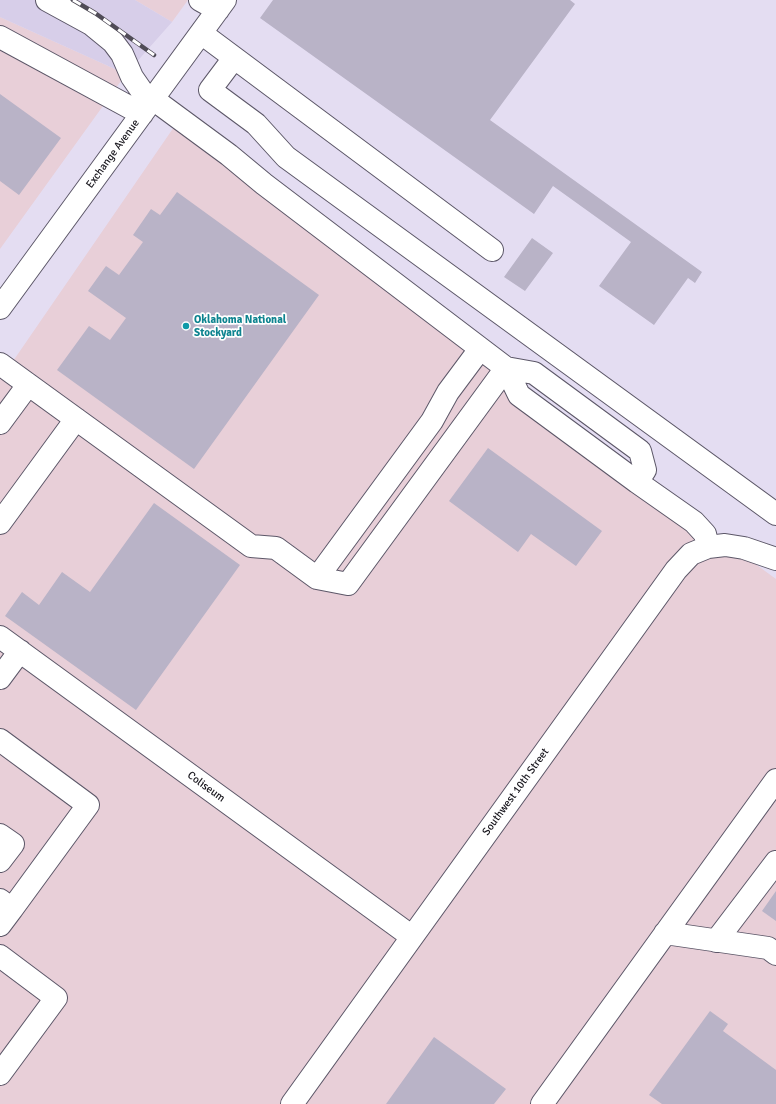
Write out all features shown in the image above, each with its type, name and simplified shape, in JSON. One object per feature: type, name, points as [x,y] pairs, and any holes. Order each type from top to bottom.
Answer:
[{"type":"street","points":[[47,0],[91,24],[113,42],[122,54],[132,77],[148,105]]},
{"type":"street","name":"Exchange Avenue","points":[[0,308],[201,33],[214,3]]},
{"type":"street","points":[[201,33],[492,250]]},
{"type":"street","points":[[0,37],[148,105],[230,155],[264,184],[506,368],[534,373],[640,451],[645,470],[637,482],[694,522],[705,534],[708,547]]},
{"type":"street","points":[[234,58],[210,90],[256,124],[286,157],[776,514]]},
{"type":"street","points":[[317,578],[432,421],[448,392],[480,349]]},
{"type":"street","points":[[0,364],[251,546],[276,548],[317,578],[348,584],[506,368]]},
{"type":"street","points":[[0,423],[28,384]]},
{"type":"street","points":[[0,523],[76,419]]},
{"type":"street","name":"Southwest 10th Street","points":[[292,1104],[411,936],[676,570],[691,554],[708,547],[725,546],[744,548],[776,559]]},
{"type":"street","name":"Coliseum","points":[[0,637],[411,936]]},
{"type":"street","points":[[0,678],[20,651]]},
{"type":"street","points":[[0,740],[88,804],[4,911]]},
{"type":"street","points":[[542,1104],[776,780]]},
{"type":"street","points":[[0,835],[13,844],[0,861]]},
{"type":"street","points":[[716,941],[776,862]]},
{"type":"street","points":[[665,933],[768,948],[776,954]]},
{"type":"street","points":[[0,956],[56,998],[0,1074]]},
{"type":"shaded area","points":[[0,0],[135,0],[172,22],[126,74],[0,17]]},
{"type":"shaded area","points":[[135,0],[188,0],[172,22]]},
{"type":"shaded area","points":[[0,17],[126,74],[0,249]]},
{"type":"shaded area","points":[[174,127],[666,499],[776,579],[776,1104],[0,1104],[0,380]]},
{"type":"building","points":[[273,0],[570,0],[575,4],[490,120],[702,272],[695,283],[688,278],[654,325],[599,286],[631,242],[553,186],[534,214],[260,18]]},
{"type":"building","points":[[0,94],[61,138],[19,195],[0,181]]},
{"type":"building","points":[[177,192],[319,295],[194,469],[57,370],[89,326],[110,340],[126,318],[88,291],[106,266],[119,275],[143,242],[133,235],[151,209],[160,215]]},
{"type":"building","points":[[532,238],[553,253],[525,291],[504,277]]},
{"type":"building","points":[[488,448],[602,531],[576,566],[531,534],[518,552],[449,501]]},
{"type":"building","points":[[154,503],[240,565],[136,710],[5,616],[22,592],[39,605],[62,572],[90,592]]},
{"type":"building","points":[[776,891],[776,921],[762,911]]},
{"type":"building","points":[[710,1011],[728,1024],[723,1031],[776,1070],[776,1104],[662,1104],[649,1095]]},
{"type":"building","points":[[434,1037],[506,1089],[494,1104],[386,1104]]},
{"type":"railway","points":[[73,0],[95,13],[154,55]]},
{"type":"place","name":"Oklahoma National Stockyard","points":[[186,326]]}]
